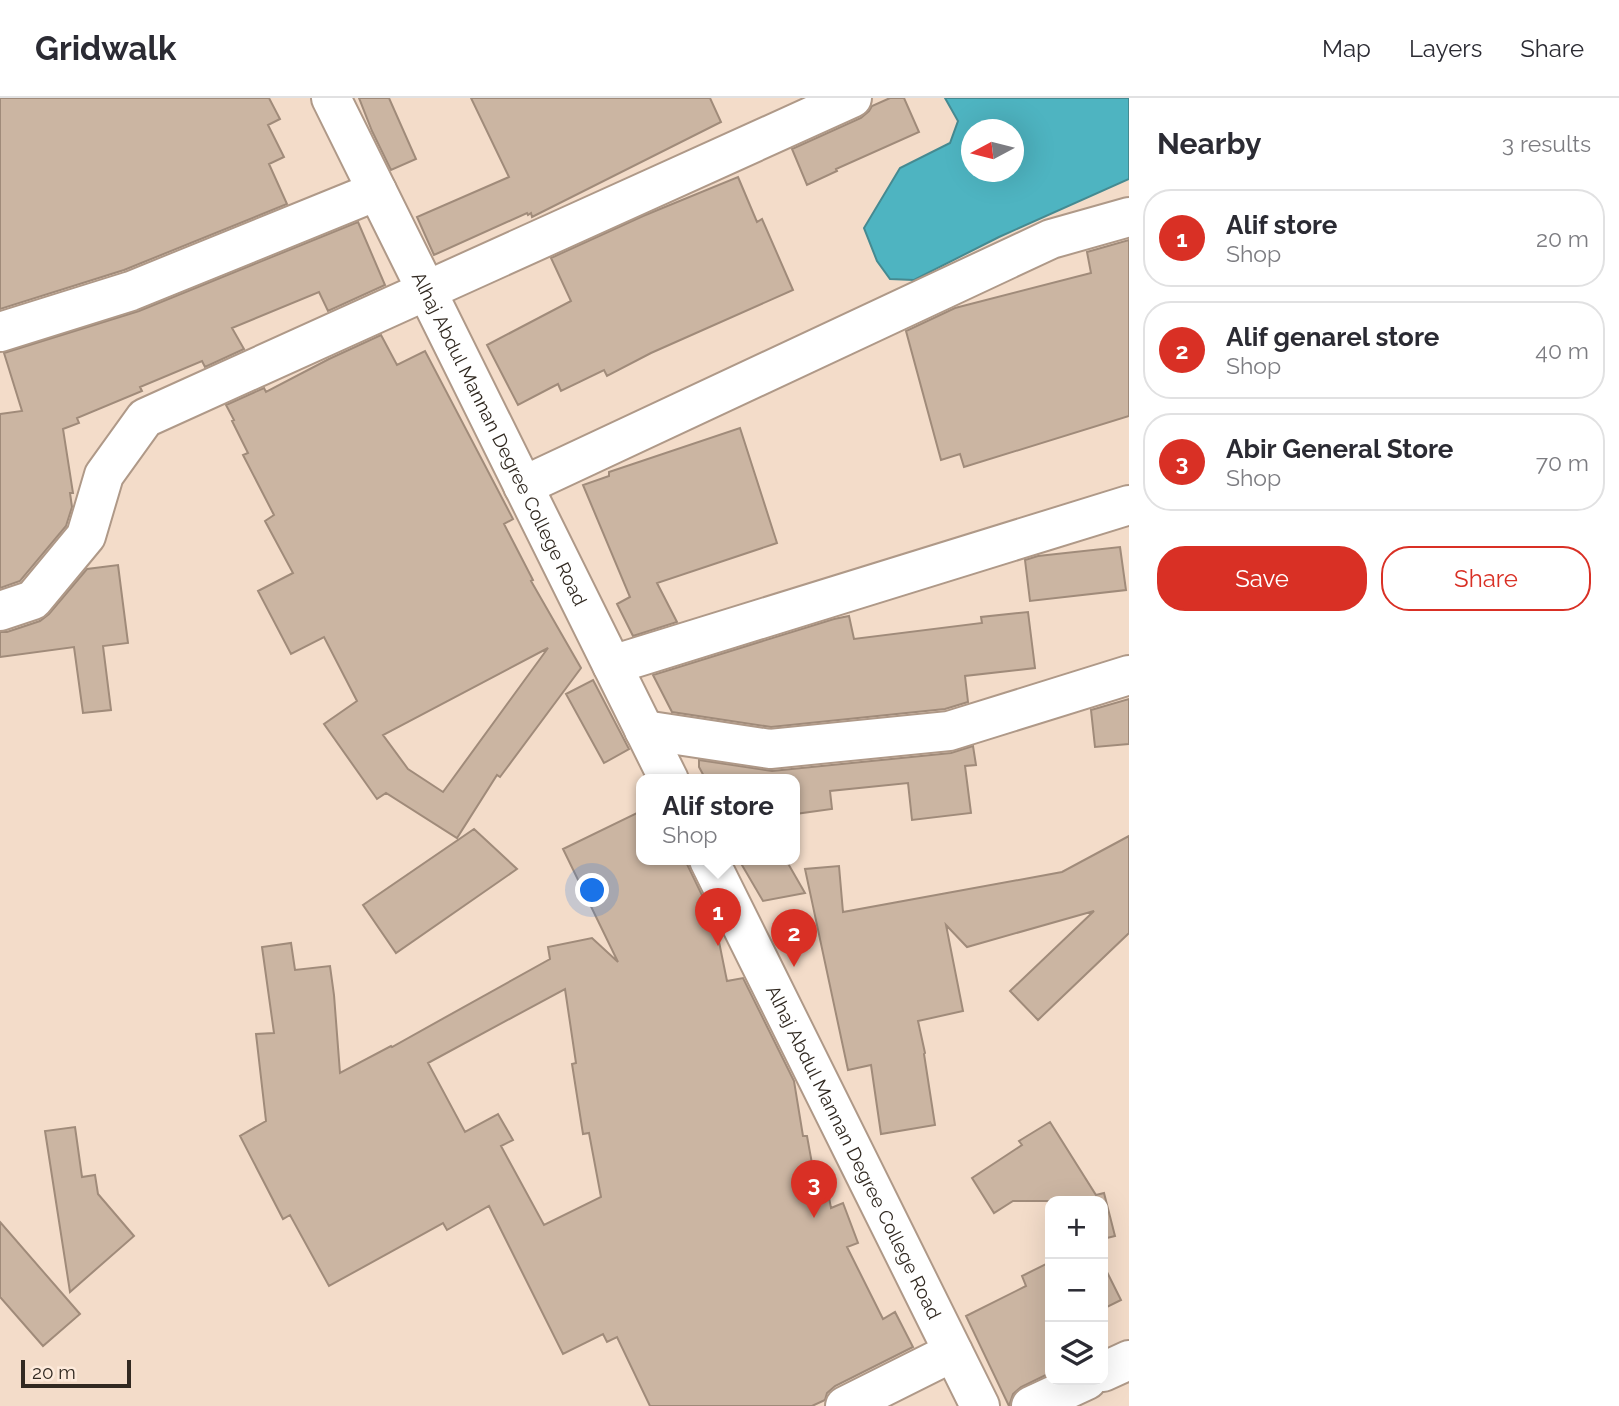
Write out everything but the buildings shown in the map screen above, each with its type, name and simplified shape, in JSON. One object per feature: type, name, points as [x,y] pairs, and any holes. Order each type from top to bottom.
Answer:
[{"type":"street","name":"Alhaj Abdul Mannan Degree College Road","points":[[331,98],[666,774]]},
{"type":"street","points":[[0,611],[33,600],[86,536],[104,475],[145,418],[852,98]]},
{"type":"street","points":[[0,332],[131,291],[377,191]]},
{"type":"street","points":[[523,486],[1051,239],[1129,218]]},
{"type":"street","points":[[612,665],[1129,505]]},
{"type":"street","points":[[644,730],[770,749],[949,731],[1129,675]]},
{"type":"street","name":"Alhaj Abdul Mannan Degree College Road","points":[[711,865],[980,1406]]},
{"type":"street","points":[[845,1406],[953,1352]]},
{"type":"street","points":[[1108,1370],[1129,1360]]},
{"type":"street","points":[[1031,1406],[1076,1385]]},
{"type":"water","points":[[945,98],[1129,98],[1129,179],[999,237],[914,280],[890,279],[877,261],[864,228],[900,168],[950,143],[958,121]]},
{"type":"place","name":"Alif store","points":[[718,946]]},
{"type":"place","name":"Alif genarel store","points":[[794,967]]},
{"type":"place","name":"Abir General Store","points":[[814,1218]]}]
